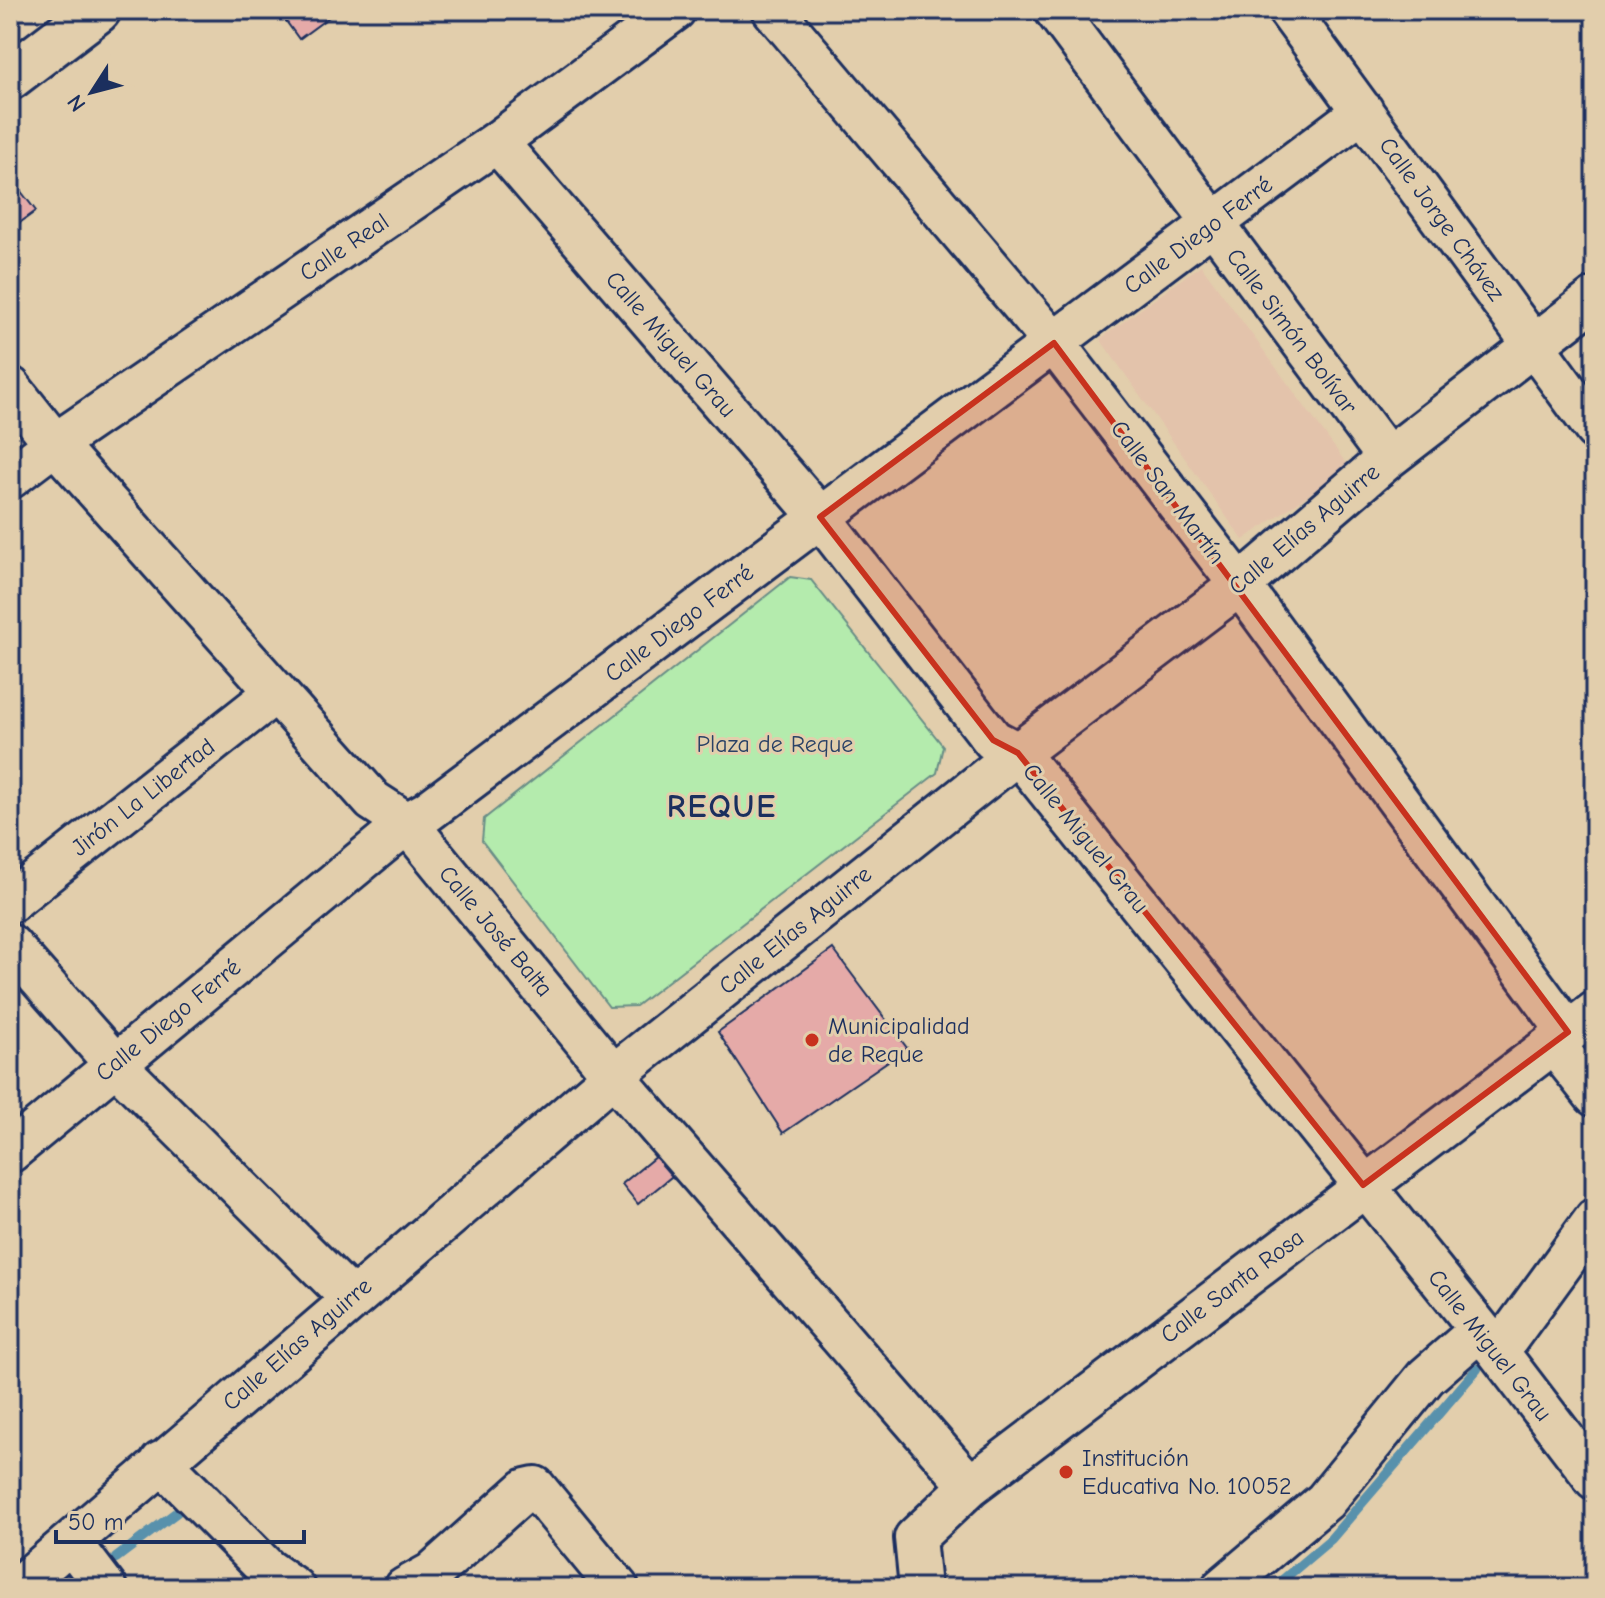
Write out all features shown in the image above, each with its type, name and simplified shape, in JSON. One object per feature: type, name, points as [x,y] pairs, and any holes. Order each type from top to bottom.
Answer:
[{"type":"highway","points":[[10,77],[98,10]]},
{"type":"street","name":"Calle Real","points":[[10,478],[55,444],[497,142],[675,10]]},
{"type":"street","name":"Calle San Martín","points":[[773,10],[1054,343],[1581,1023],[1595,1096]]},
{"type":"street","name":"Calle Simón Bolívar","points":[[1055,10],[1388,458]]},
{"type":"street","name":"Calle Jorge Chávez","points":[[1288,10],[1595,429]]},
{"type":"street","name":"Calle Diego Ferré","points":[[10,1152],[407,823],[427,812],[1363,111]]},
{"type":"street","name":"Calle Miguel Grau","points":[[497,142],[820,517],[993,740],[1018,753],[1489,1341],[1595,1479]]},
{"type":"street","name":"Calle Elías Aguirre","points":[[17,1588],[613,1075],[1018,753],[1240,585],[1388,458],[1595,298]]},
{"type":"street","name":"Calle José Balta","points":[[10,387],[55,444],[373,801],[407,823],[613,1075],[970,1486]]},
{"type":"street","name":"Jirón La Libertad","points":[[10,902],[276,692]]},
{"type":"street","points":[[10,945],[114,1063],[351,1298]]},
{"type":"street","name":"Calle Santa Rosa","points":[[920,1588],[915,1538],[970,1486],[1363,1185],[1581,1023]]},
{"type":"street","points":[[1222,1588],[1325,1501],[1426,1377],[1489,1341],[1595,1219]]},
{"type":"street","points":[[161,1462],[267,1569],[294,1588]]},
{"type":"street","points":[[405,1588],[432,1573],[526,1489],[535,1487],[618,1588]]},
{"type":"street","points":[[71,1542],[106,1588]]},
{"type":"highlighted area","points":[[1054,343],[1568,1032],[1363,1185],[1018,753],[993,740],[820,517]]},
{"type":"shaded area","points":[[1201,265],[1349,467],[1243,540],[1100,339]]},
{"type":"green space","name":"Plaza de Reque","points":[[790,577],[811,580],[943,746],[937,773],[636,1006],[609,1007],[482,841],[484,819]]},
{"type":"building","points":[[278,10],[324,10],[329,17],[299,39]]},
{"type":"building","points":[[10,177],[36,211],[18,224],[10,213]]},
{"type":"building","points":[[10,250],[19,262],[10,269]]},
{"type":"building","name":"Municipalidad de Reque","points":[[833,949],[907,1048],[783,1133],[718,1032]]},
{"type":"building","points":[[661,1152],[677,1172],[638,1204],[622,1184]]},
{"type":"waterway","points":[[1273,1588],[1331,1539],[1477,1369]]},
{"type":"waterway","points":[[116,1558],[177,1512]]},
{"type":"place","name":"Municipalidad de Reque","points":[[812,1040]]},
{"type":"place","name":"Institución Educativa No. 10052","points":[[1066,1472]]},
{"type":"district","name":"REQUE","points":[[722,806]]}]
